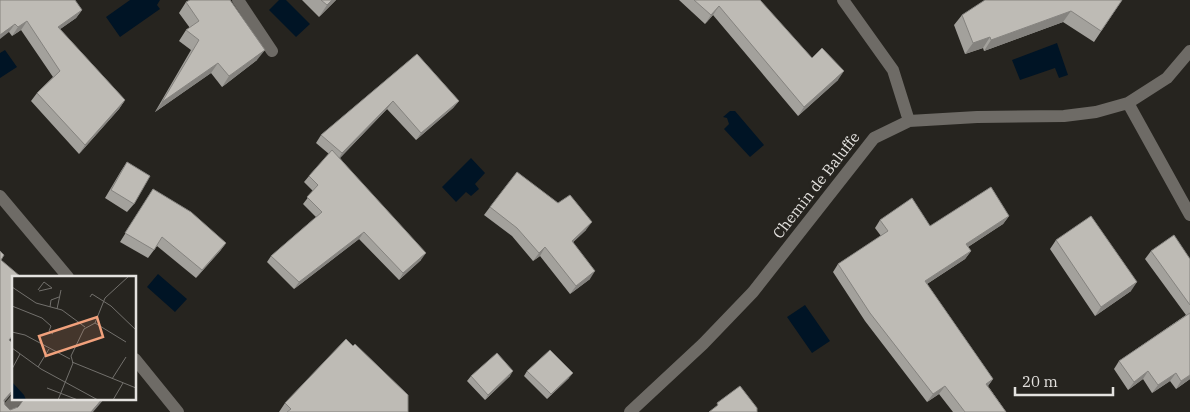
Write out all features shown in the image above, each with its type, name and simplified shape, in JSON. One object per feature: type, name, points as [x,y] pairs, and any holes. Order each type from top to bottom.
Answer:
[{"type":"street","points":[[238,0],[272,51]]},
{"type":"street","points":[[843,0],[893,70],[909,121]]},
{"type":"street","name":"Chemin de Baluffe","points":[[630,412],[703,344],[752,292],[874,138],[909,121],[977,117],[1064,116],[1096,112],[1128,103],[1166,78],[1190,51]]},
{"type":"street","points":[[1128,103],[1190,215]]},
{"type":"street","points":[[0,196],[67,276]]},
{"type":"street","points":[[136,360],[178,412]]},
{"type":"street","points":[[5,412],[15,400]]},
{"type":"water","points":[[130,0],[160,0],[157,5],[160,9],[120,37],[106,17]]},
{"type":"water","points":[[279,0],[286,0],[310,24],[296,37],[269,10]]},
{"type":"water","points":[[1057,43],[1068,75],[1059,78],[1055,68],[1020,80],[1012,60]]},
{"type":"water","points":[[5,50],[17,67],[0,78],[0,53]]},
{"type":"water","points":[[730,111],[735,111],[764,145],[750,157],[724,129],[729,124],[727,118],[723,117]]},
{"type":"water","points":[[471,158],[485,173],[475,184],[479,189],[471,196],[466,192],[456,202],[442,187]]},
{"type":"water","points":[[158,274],[187,299],[175,312],[147,287]]},
{"type":"water","points":[[805,305],[830,341],[812,353],[787,317]]},
{"type":"building","points":[[0,0],[75,0],[82,10],[58,27],[125,100],[85,145],[37,93],[60,71],[27,21],[18,27],[15,24],[0,35]]},
{"type":"building","points":[[190,0],[230,0],[265,50],[229,76],[218,63],[162,102],[199,40],[186,30],[199,21],[186,2]]},
{"type":"building","points":[[321,0],[332,0],[327,5]]},
{"type":"building","points":[[694,0],[760,0],[812,58],[822,48],[844,71],[804,107],[719,6],[711,15]]},
{"type":"building","points":[[985,0],[1122,0],[1101,31],[1071,11],[991,40],[990,37],[973,43],[962,15]]},
{"type":"building","points":[[417,54],[459,101],[421,133],[393,101],[342,153],[321,135]]},
{"type":"building","points":[[332,150],[426,253],[403,273],[364,232],[299,282],[271,256],[322,212],[307,197],[318,185],[309,176]]},
{"type":"building","points":[[127,162],[150,176],[134,204],[111,190]]},
{"type":"building","points":[[517,172],[558,203],[570,195],[592,222],[572,241],[595,271],[576,286],[545,247],[539,253],[517,228],[490,207]]},
{"type":"building","points":[[991,187],[1009,216],[966,244],[971,251],[925,281],[993,379],[986,384],[1006,412],[965,412],[945,386],[933,394],[870,313],[838,264],[888,231],[880,220],[912,198],[930,226]]},
{"type":"building","points":[[153,189],[191,212],[226,243],[202,270],[162,237],[154,250],[125,233]]},
{"type":"building","points":[[1091,216],[1137,282],[1101,307],[1056,240]]},
{"type":"building","points":[[1174,235],[1190,259],[1190,305],[1151,251]]},
{"type":"building","points":[[0,251],[4,255],[1,260],[20,276],[12,276],[12,336],[9,340],[12,342],[12,391],[4,400],[5,405],[10,410],[18,407],[23,400],[101,400],[91,412],[0,412]]},
{"type":"building","points":[[1190,313],[1190,375],[1181,381],[1176,373],[1158,385],[1148,371],[1134,382],[1119,361]]},
{"type":"building","points":[[346,339],[353,346],[355,344],[408,395],[408,412],[287,412],[291,409],[285,403]]},
{"type":"building","points":[[550,350],[573,373],[551,394],[527,371]]},
{"type":"building","points":[[497,353],[513,371],[488,395],[471,376]]},
{"type":"building","points":[[740,386],[757,408],[757,412],[709,412],[718,405],[717,403]]}]
